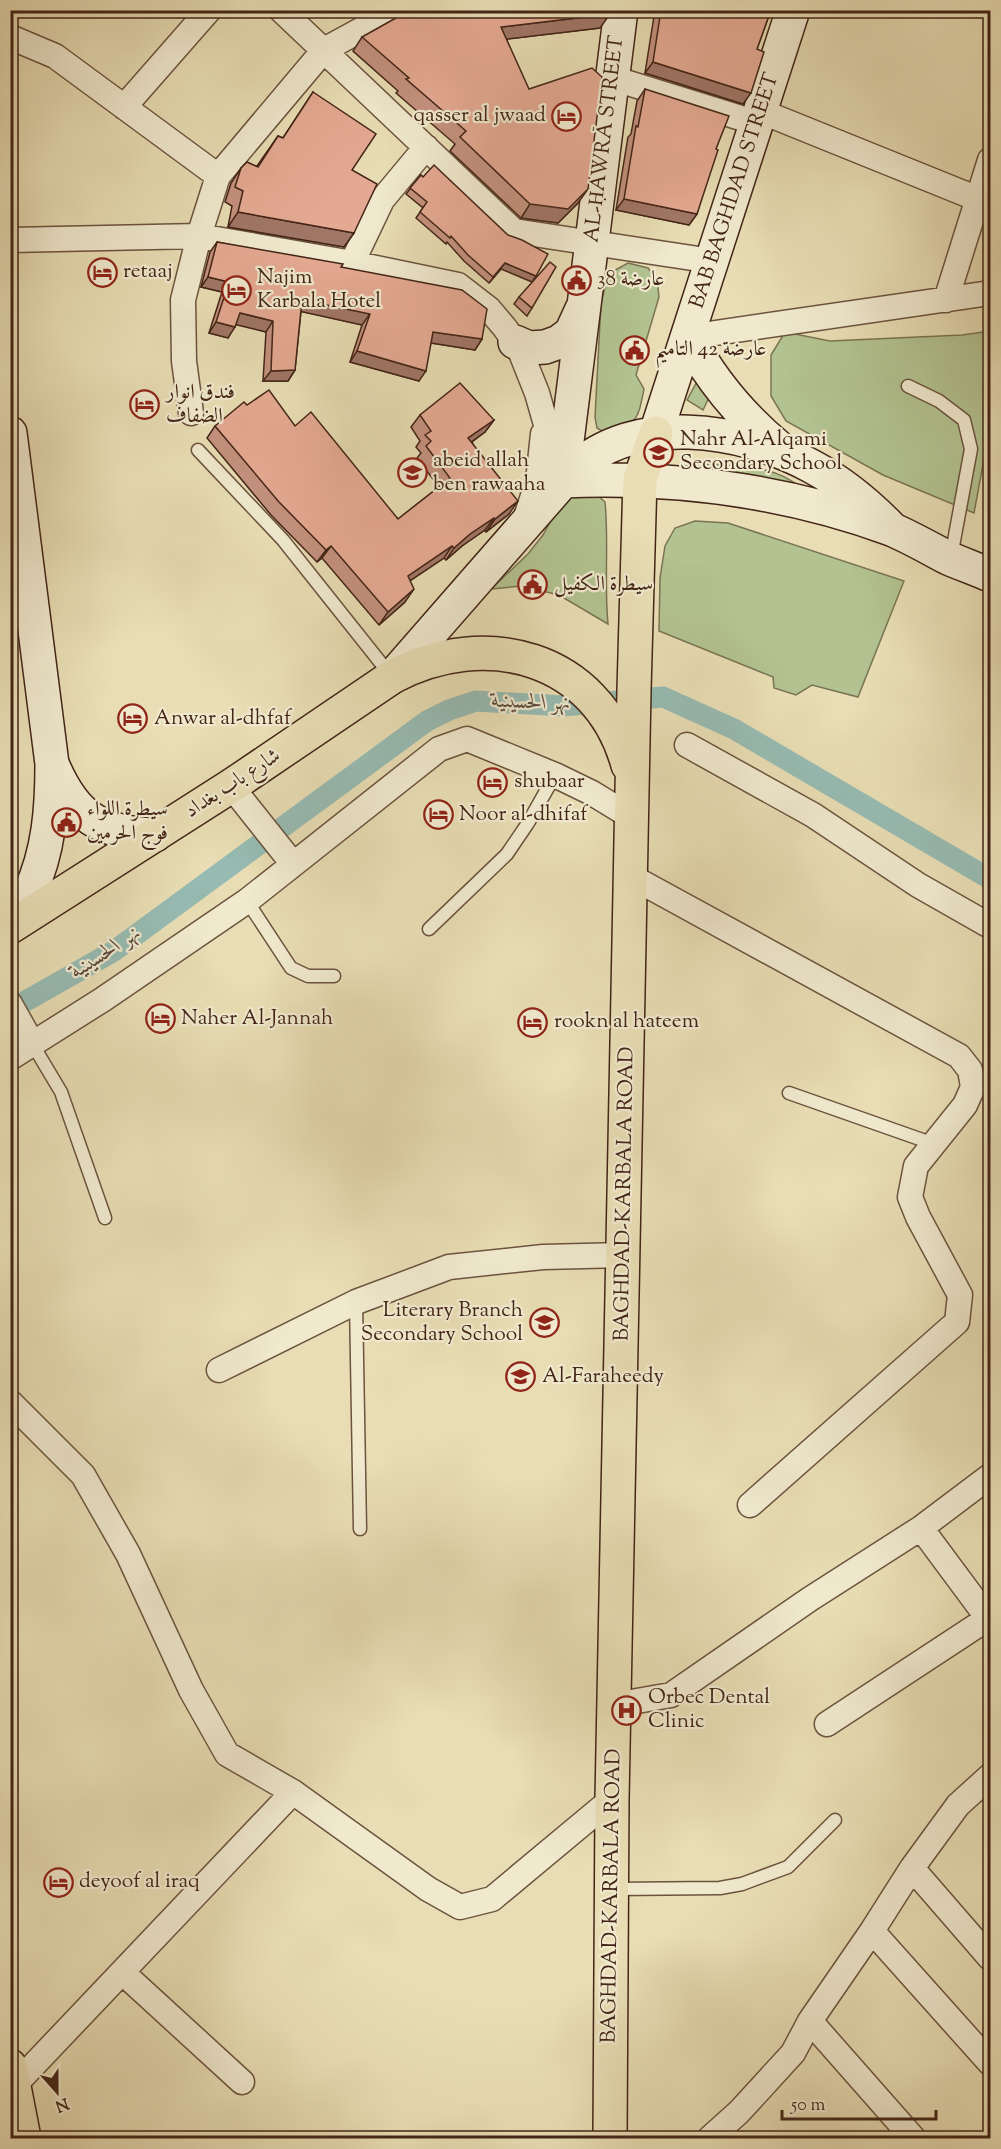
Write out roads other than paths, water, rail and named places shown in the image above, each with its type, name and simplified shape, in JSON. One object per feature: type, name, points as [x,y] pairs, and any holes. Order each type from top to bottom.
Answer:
[{"type":"highway","name":"BAGHDAD-KARBALA ROAD","points":[[610,2139],[612,1799],[634,690],[640,479],[656,433]]},
{"type":"highway","name":"شارع باب بغداد","points":[[10,926],[231,786],[392,677],[409,668],[443,657],[477,652],[529,660],[545,666],[583,689],[607,718],[616,734],[632,783]]},
{"type":"highway","points":[[12,2081],[24,2139]]},
{"type":"street","points":[[124,107],[210,10]]},
{"type":"street","points":[[281,10],[514,231],[712,261]]},
{"type":"street","points":[[191,413],[184,361],[183,300],[199,236],[218,177],[324,50],[397,10]]},
{"type":"street","name":"AL-ḤAWRĀ STREET","points":[[562,481],[621,10]]},
{"type":"street","name":"BAB BAGHDAD STREET","points":[[656,433],[793,10]]},
{"type":"street","points":[[10,37],[55,56],[218,177]]},
{"type":"street","points":[[612,78],[758,117],[978,199]]},
{"type":"street","points":[[352,263],[382,200],[426,147]]},
{"type":"street","points":[[946,300],[990,160]]},
{"type":"street","points":[[10,240],[199,236],[352,263],[458,285],[489,309],[515,342],[537,393],[562,481]]},
{"type":"street","points":[[786,454],[763,434],[720,389],[702,364],[688,337],[990,294]]},
{"type":"street","points":[[515,342],[530,348],[544,347],[559,342],[571,333],[584,305]]},
{"type":"street","points":[[519,531],[533,498],[541,464],[543,428],[537,393]]},
{"type":"street","points":[[392,677],[562,481],[582,462],[604,447],[630,437],[656,433],[723,436],[786,454],[818,470],[855,494],[893,530]]},
{"type":"street","points":[[10,434],[14,487],[52,764],[52,807],[45,851],[30,891],[10,926]]},
{"type":"street","points":[[562,481],[640,479],[724,487],[782,497],[838,511],[893,530],[950,559],[990,575]]},
{"type":"street","points":[[10,1058],[33,1046],[247,901],[439,749],[466,739],[555,775],[592,793],[632,783]]},
{"type":"street","points":[[687,745],[813,815],[918,885],[990,926]]},
{"type":"street","points":[[52,764],[63,789],[80,810],[102,825],[128,834],[155,835]]},
{"type":"street","points":[[231,786],[293,864]]},
{"type":"street","points":[[632,877],[959,1056],[970,1070],[973,1087],[965,1105],[916,1167],[910,1197],[918,1217],[960,1295],[957,1322],[750,1504]]},
{"type":"street","points":[[16,1014],[33,1046]]},
{"type":"street","points":[[219,1370],[356,1302],[449,1267],[543,1257],[624,1255]]},
{"type":"street","points":[[10,1402],[83,1475],[128,1554],[191,1690],[227,1754],[293,1792],[428,1889],[460,1907],[492,1899],[612,1799]]},
{"type":"street","points":[[614,1705],[671,1695],[810,1599],[921,1528],[990,1476]]},
{"type":"street","points":[[828,1724],[990,1619],[921,1528]]},
{"type":"street","points":[[710,2139],[739,2112],[793,2053],[810,2021],[872,1932],[912,1868],[958,1805],[990,1776]]},
{"type":"street","points":[[12,2081],[123,1972],[293,1792]]},
{"type":"street","points":[[912,1868],[990,1958]]},
{"type":"street","points":[[872,1932],[990,2063]]},
{"type":"street","points":[[123,1972],[242,2082]]},
{"type":"street","points":[[810,2021],[913,2139]]},
{"type":"lane","points":[[908,386],[939,401],[964,420],[971,449],[950,559]]},
{"type":"lane","points":[[198,450],[283,540],[392,677]]},
{"type":"lane","points":[[429,929],[507,854],[528,823],[555,775]]},
{"type":"lane","points":[[247,901],[291,968],[308,976],[334,976]]},
{"type":"lane","points":[[33,1046],[61,1092],[105,1218]]},
{"type":"lane","points":[[789,1094],[934,1144]]},
{"type":"lane","points":[[356,1302],[360,1529]]},
{"type":"lane","points":[[611,1889],[720,1888],[742,1884],[788,1867],[835,1820]]},
{"type":"waterway","name":"نهر الحسينية","points":[[10,1010],[114,951],[427,721],[449,710],[476,701],[563,706],[663,697],[734,729],[990,879]]},
{"type":"place","name":"qasser al jwaad","points":[[567,116]]},
{"type":"place","name":"retaaj","points":[[102,272]]},
{"type":"place","name":"عارضة 38","points":[[576,280]]},
{"type":"place","name":"Najim Karbala Hotel","points":[[236,290]]},
{"type":"place","name":"عارضة 42 التاميم","points":[[634,350]]},
{"type":"place","name":"فندق انوار الضفاف","points":[[145,405]]},
{"type":"place","name":"Nahr Al-Alqami Secondary School","points":[[659,452]]},
{"type":"place","name":"abeid allah ben rawaaha","points":[[412,473]]},
{"type":"place","name":"سيطرة الكفيل","points":[[533,585]]},
{"type":"place","name":"Anwar al-dhfaf","points":[[133,719]]},
{"type":"place","name":"shubaar","points":[[493,782]]},
{"type":"place","name":"Noor al-dhifaf","points":[[438,815]]},
{"type":"place","name":"سيطرة اللواء فوج الحرمين","points":[[66,822]]},
{"type":"place","name":"Naher Al-Jannah","points":[[160,1019]]},
{"type":"place","name":"rookn al hateem","points":[[533,1022]]},
{"type":"place","name":"Literary Branch Secondary School","points":[[544,1323]]},
{"type":"place","name":"Al-Faraheedy","points":[[521,1377]]},
{"type":"place","name":"Orbec Dental Clinic","points":[[627,1710]]},
{"type":"place","name":"deyoof al iraq","points":[[58,1882]]}]
